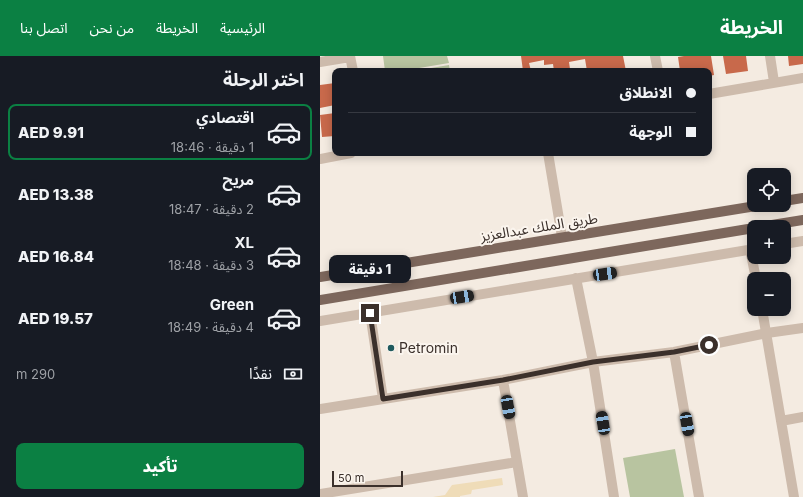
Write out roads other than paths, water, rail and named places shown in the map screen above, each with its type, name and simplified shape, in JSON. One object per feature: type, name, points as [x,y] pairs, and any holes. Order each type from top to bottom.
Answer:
[{"type":"main road","points":[[791,200],[803,198]]},
{"type":"main road","name":"طريق الملك عبدالعزيز","points":[[320,277],[747,207]]},
{"type":"main road","points":[[791,222],[803,220]]},
{"type":"main road","points":[[320,300],[747,229]]},
{"type":"street","points":[[320,62],[350,56],[352,68]]},
{"type":"street","points":[[655,56],[657,68]]},
{"type":"street","points":[[770,56],[774,82]]},
{"type":"street","points":[[712,93],[803,78]]},
{"type":"street","points":[[320,159],[336,156]]},
{"type":"street","points":[[548,156],[562,237]]},
{"type":"street","points":[[791,243],[803,241]]},
{"type":"street","points":[[320,321],[747,250]]},
{"type":"street","points":[[576,278],[593,362],[614,497]]},
{"type":"street","points":[[370,313],[383,399]]},
{"type":"street","points":[[763,316],[794,497]]},
{"type":"street","points":[[320,409],[503,380],[593,362],[674,352],[767,333],[803,328]]},
{"type":"street","points":[[674,352],[699,497]]},
{"type":"street","points":[[503,380],[523,497]]},
{"type":"street","points":[[781,421],[803,417]]},
{"type":"street","points":[[320,494],[343,494],[517,462]]},
{"type":"place","name":"Petromin","points":[[391,348]]}]
